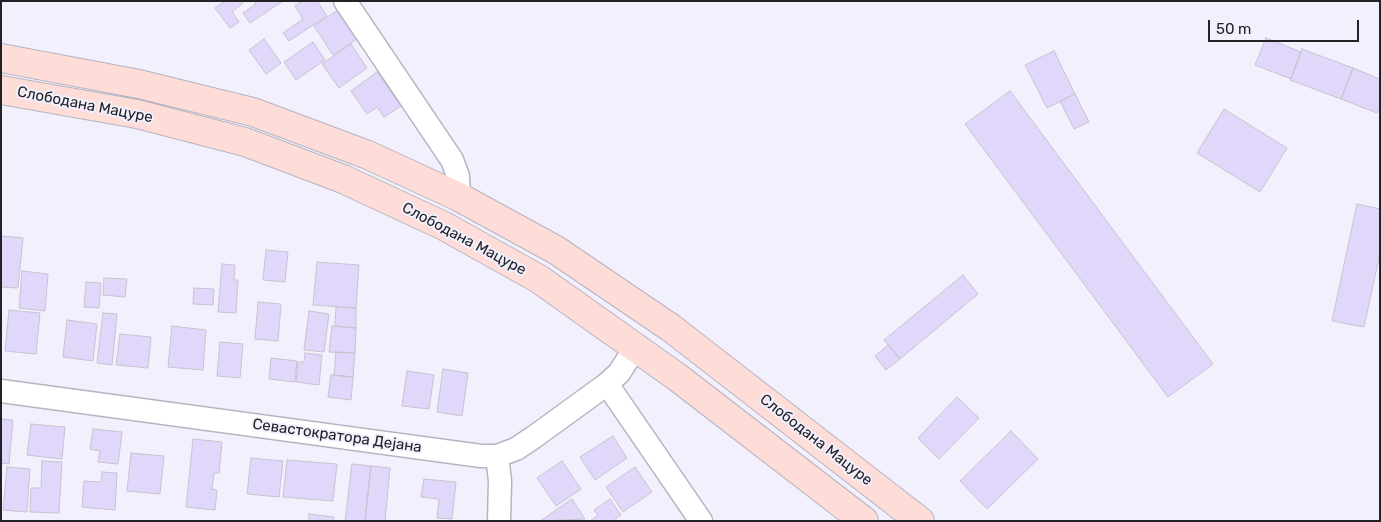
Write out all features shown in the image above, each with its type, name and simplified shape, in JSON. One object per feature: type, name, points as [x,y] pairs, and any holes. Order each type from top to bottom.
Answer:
[{"type":"street","points":[[345,1],[452,160],[458,176],[459,197]]},
{"type":"street","name":"Слободана Мацуре","points":[[1,58],[139,84],[253,112],[368,155],[459,197],[556,250],[670,328],[920,521]]},
{"type":"street","name":"Слободана Мацуре","points":[[1,90],[137,114],[245,142],[343,179],[444,226],[539,279],[677,377],[864,521]]},
{"type":"street","name":"Севастократора Дејана","points":[[1,391],[481,456],[497,456],[516,449],[607,384],[619,373],[635,348]]},
{"type":"street","points":[[607,384],[701,521]]},
{"type":"street","points":[[497,456],[500,481],[498,521]]},
{"type":"building","points":[[225,1],[242,1],[243,3],[232,12],[239,22],[230,28],[215,8]]},
{"type":"building","points":[[254,1],[283,1],[250,23],[243,13],[256,4]]},
{"type":"building","points":[[302,1],[317,1],[327,16],[289,41],[283,33],[303,19],[295,6]]},
{"type":"building","points":[[338,10],[357,39],[333,55],[314,26]]},
{"type":"building","points":[[1266,38],[1301,52],[1291,79],[1255,65]]},
{"type":"building","points":[[264,39],[281,63],[266,74],[249,50]]},
{"type":"building","points":[[313,42],[325,60],[296,80],[284,62]]},
{"type":"building","points":[[351,44],[367,68],[339,88],[322,64]]},
{"type":"building","points":[[1302,49],[1353,68],[1341,99],[1290,80]]},
{"type":"building","points":[[1054,51],[1075,94],[1047,108],[1025,65]]},
{"type":"building","points":[[1353,68],[1380,79],[1380,105],[1377,113],[1341,99]]},
{"type":"building","points":[[377,72],[401,106],[384,117],[377,107],[367,114],[351,91]]},
{"type":"building","points":[[1010,91],[1213,364],[1168,397],[965,124]]},
{"type":"building","points":[[1075,94],[1089,122],[1074,129],[1060,101]]},
{"type":"building","points":[[1224,109],[1287,148],[1260,192],[1197,153]]},
{"type":"building","points":[[1357,204],[1380,209],[1380,253],[1364,327],[1332,321]]},
{"type":"building","points":[[1,236],[23,238],[18,288],[1,287]]},
{"type":"building","points":[[266,250],[288,252],[285,282],[263,280]]},
{"type":"building","points":[[317,262],[359,265],[356,308],[313,305]]},
{"type":"building","points":[[222,264],[235,265],[234,280],[238,280],[236,313],[218,312]]},
{"type":"building","points":[[22,271],[48,274],[45,311],[19,308]]},
{"type":"building","points":[[963,275],[978,294],[900,359],[884,340]]},
{"type":"building","points":[[104,278],[127,279],[125,297],[103,295]]},
{"type":"building","points":[[86,282],[101,283],[99,308],[84,307]]},
{"type":"building","points":[[194,288],[214,289],[213,305],[193,304]]},
{"type":"building","points":[[258,302],[281,304],[278,341],[255,339]]},
{"type":"building","points":[[336,307],[356,308],[356,328],[335,326]]},
{"type":"building","points":[[9,310],[40,313],[36,354],[5,351]]},
{"type":"building","points":[[309,311],[329,314],[324,352],[304,350]]},
{"type":"building","points":[[103,313],[117,314],[112,365],[97,363]]},
{"type":"building","points":[[67,320],[97,324],[93,361],[63,357]]},
{"type":"building","points":[[172,326],[206,330],[203,370],[168,367]]},
{"type":"building","points":[[332,326],[356,328],[355,353],[329,352]]},
{"type":"building","points":[[120,334],[151,337],[148,368],[116,365]]},
{"type":"building","points":[[220,342],[243,344],[240,378],[217,376]]},
{"type":"building","points":[[888,345],[900,359],[886,370],[875,356]]},
{"type":"building","points":[[336,352],[355,353],[353,377],[334,375]]},
{"type":"building","points":[[305,353],[322,355],[319,385],[296,382],[298,362],[304,362]]},
{"type":"building","points":[[271,358],[297,361],[295,382],[269,379]]},
{"type":"building","points":[[443,369],[468,373],[462,416],[437,412]]},
{"type":"building","points":[[407,371],[434,375],[429,409],[402,406]]},
{"type":"building","points":[[331,375],[353,377],[351,400],[328,397]]},
{"type":"building","points":[[957,397],[979,418],[939,459],[918,438]]},
{"type":"building","points":[[1,419],[13,420],[9,464],[1,463]]},
{"type":"building","points":[[31,424],[65,427],[62,459],[27,455]]},
{"type":"building","points":[[93,429],[122,432],[118,464],[98,462],[100,451],[90,449]]},
{"type":"building","points":[[1011,431],[1038,459],[987,509],[960,481]]},
{"type":"building","points":[[613,436],[627,458],[595,480],[580,457]]},
{"type":"building","points":[[193,439],[222,442],[219,473],[214,473],[212,489],[217,490],[215,510],[186,507]]},
{"type":"building","points":[[131,453],[164,456],[160,494],[127,491]]},
{"type":"building","points":[[251,458],[283,461],[279,497],[247,494]]},
{"type":"building","points":[[287,460],[337,464],[333,501],[283,497]]},
{"type":"building","points":[[42,461],[62,462],[59,513],[30,512],[31,488],[41,488]]},
{"type":"building","points":[[562,461],[581,489],[556,506],[537,478]]},
{"type":"building","points":[[352,464],[371,466],[365,521],[345,521]]},
{"type":"building","points":[[371,466],[390,468],[385,521],[365,521]]},
{"type":"building","points":[[7,467],[30,469],[27,512],[3,510]]},
{"type":"building","points":[[635,467],[652,492],[623,512],[606,487]]},
{"type":"building","points":[[102,472],[117,473],[115,510],[82,507],[84,481],[101,482]]},
{"type":"building","points":[[424,479],[456,482],[452,519],[437,518],[439,499],[421,497]]},
{"type":"building","points":[[572,499],[585,519],[540,521]]},
{"type":"building","points":[[610,499],[621,515],[613,521],[590,521],[598,515],[594,510]]},
{"type":"building","points":[[309,514],[334,517],[333,521],[309,521]]}]
